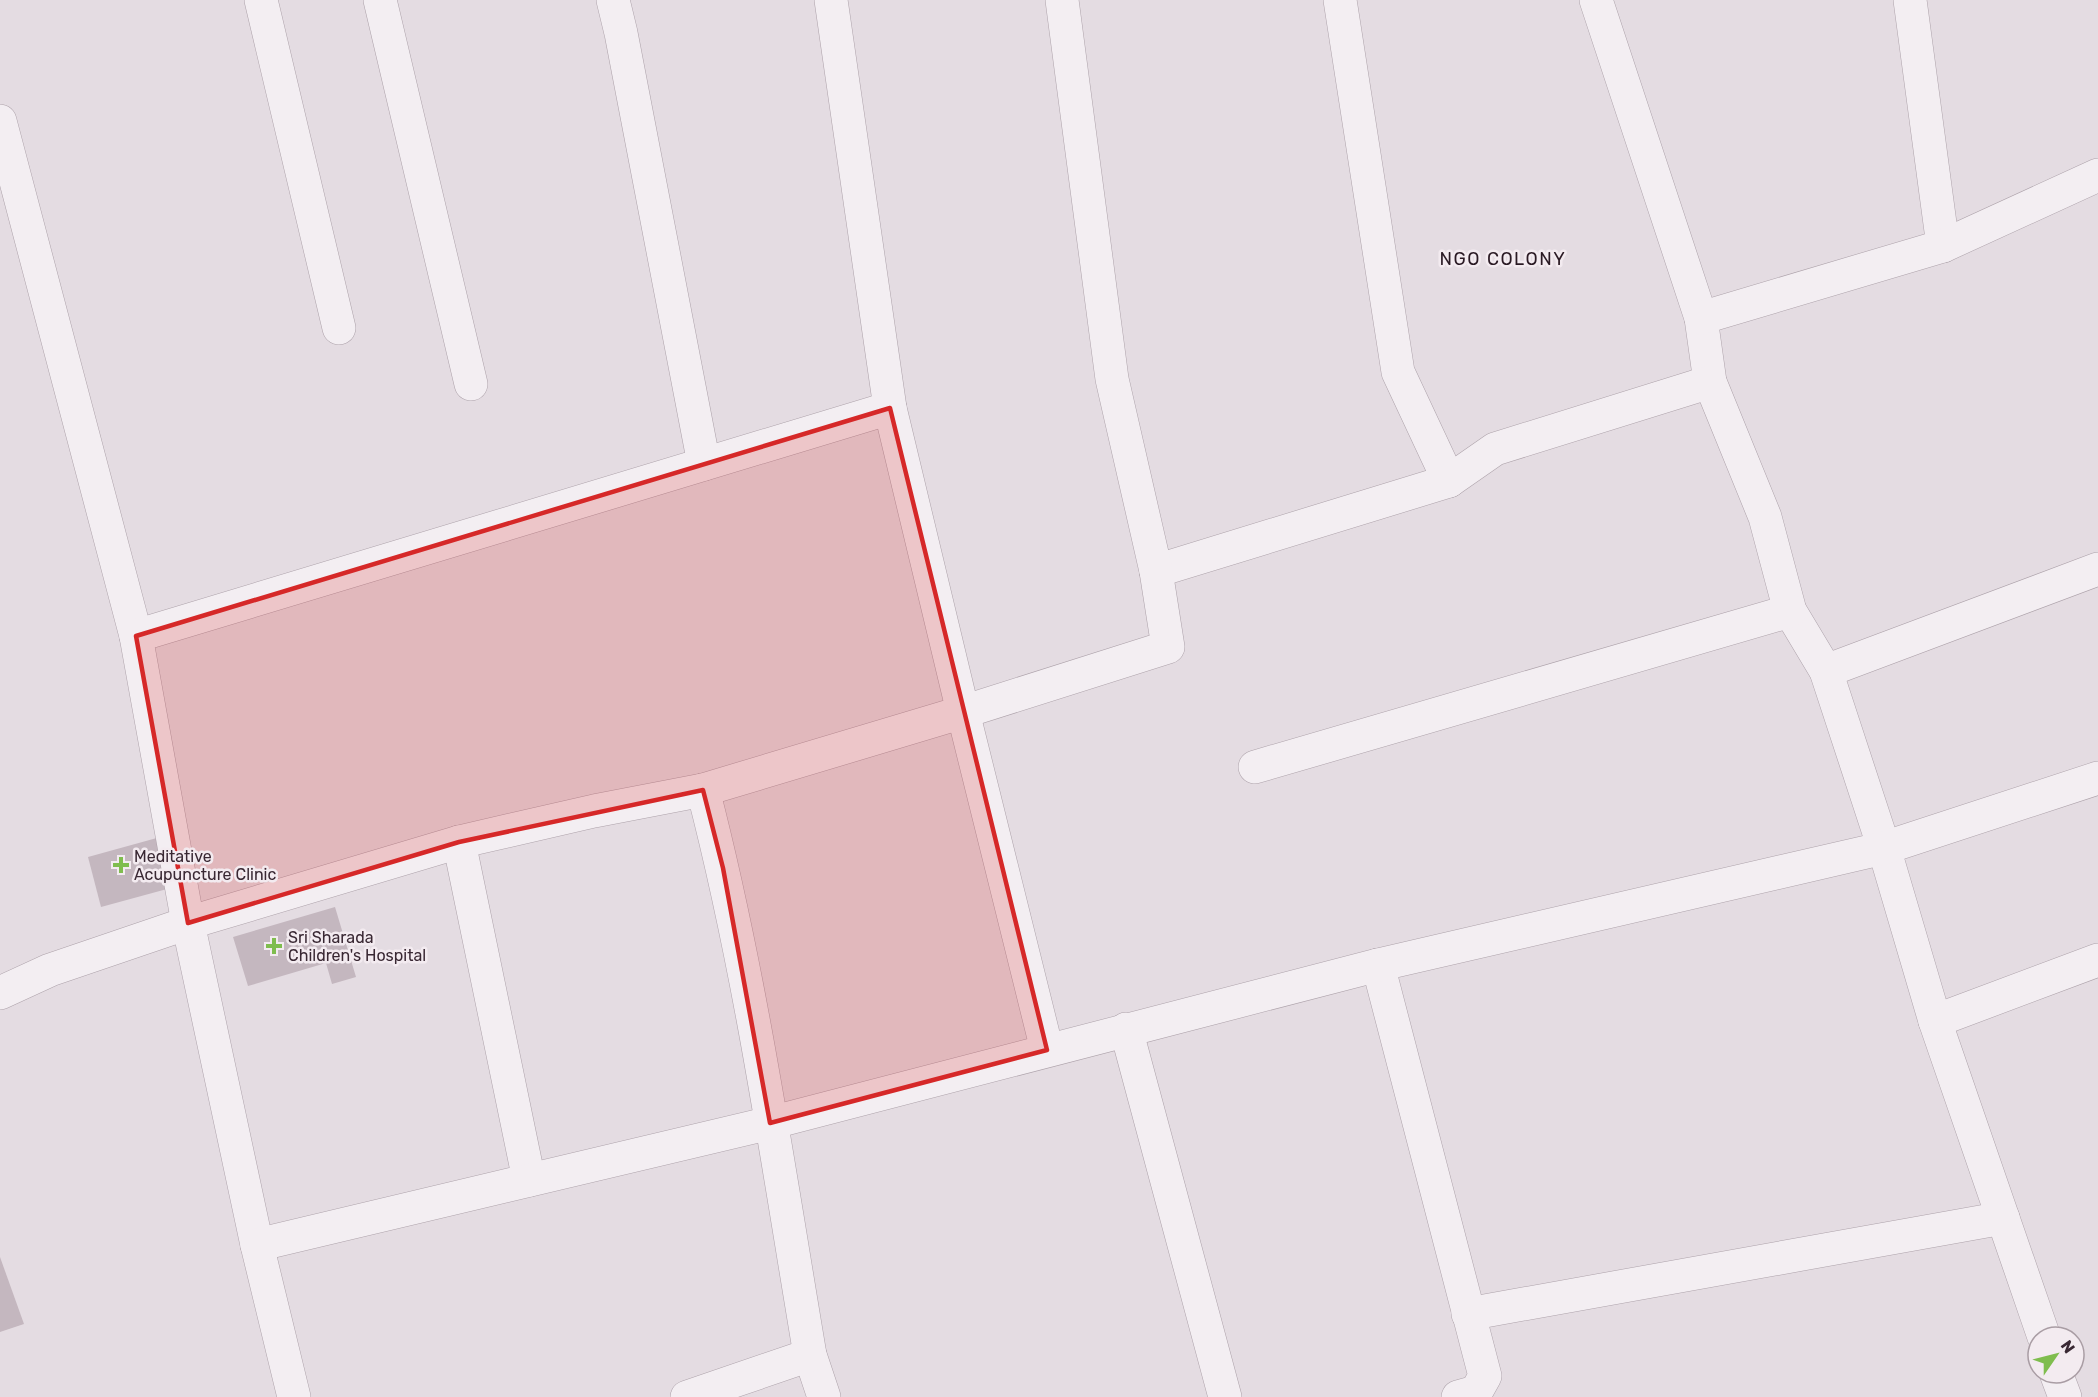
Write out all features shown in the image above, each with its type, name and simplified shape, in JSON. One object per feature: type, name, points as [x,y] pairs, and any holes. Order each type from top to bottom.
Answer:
[{"type":"street","points":[[261,0],[339,328]]},
{"type":"street","points":[[380,0],[471,384]]},
{"type":"street","points":[[613,0],[704,464]]},
{"type":"street","points":[[831,0],[890,408],[1047,1050]]},
{"type":"street","points":[[0,993],[50,970],[188,922],[459,842],[594,811],[703,790],[963,712],[1168,647],[1156,571],[1112,379],[1062,0]]},
{"type":"street","points":[[1340,0],[1398,372],[1449,481]]},
{"type":"street","points":[[1596,0],[1701,318],[1710,382],[1765,517],[1790,611],[1826,671],[1884,848],[1935,1021],[2040,1325]]},
{"type":"street","points":[[1910,0],[1943,246]]},
{"type":"street","points":[[0,122],[136,636],[188,922],[257,1245],[294,1397]]},
{"type":"street","points":[[1701,318],[1943,246],[2098,175]]},
{"type":"street","points":[[1156,571],[1449,481],[1495,449],[1710,382]]},
{"type":"street","points":[[136,636],[890,408]]},
{"type":"street","points":[[1826,671],[2098,569]]},
{"type":"street","points":[[1255,767],[1790,611]]},
{"type":"street","points":[[257,1245],[770,1123],[1378,965],[1884,848],[2098,778]]},
{"type":"street","points":[[703,790],[723,868],[759,1050],[810,1355],[824,1397]]},
{"type":"street","points":[[459,842],[529,1180]]},
{"type":"street","points":[[1935,1021],[2098,960]]},
{"type":"street","points":[[1378,965],[1485,1376],[1476,1392],[1458,1397]]},
{"type":"street","points":[[1126,1029],[1225,1397]]},
{"type":"street","points":[[1468,1314],[2003,1218]]},
{"type":"street","points":[[687,1397],[810,1355]]},
{"type":"highlighted area","points":[[890,408],[1047,1050],[770,1123],[723,868],[703,790],[459,842],[188,923],[136,636]]},
{"type":"building","points":[[164,836],[178,886],[101,907],[88,857]]},
{"type":"building","points":[[335,907],[356,977],[332,984],[326,963],[248,986],[233,937]]},
{"type":"building","points":[[0,1257],[24,1324],[0,1332]]},
{"type":"place","name":"Meditative Acupuncture Clinic","points":[[121,865]]},
{"type":"place","name":"Sri Sharada Children's Hospital","points":[[274,946]]},
{"type":"district","name":"NGO COLONY","points":[[1503,259]]}]
